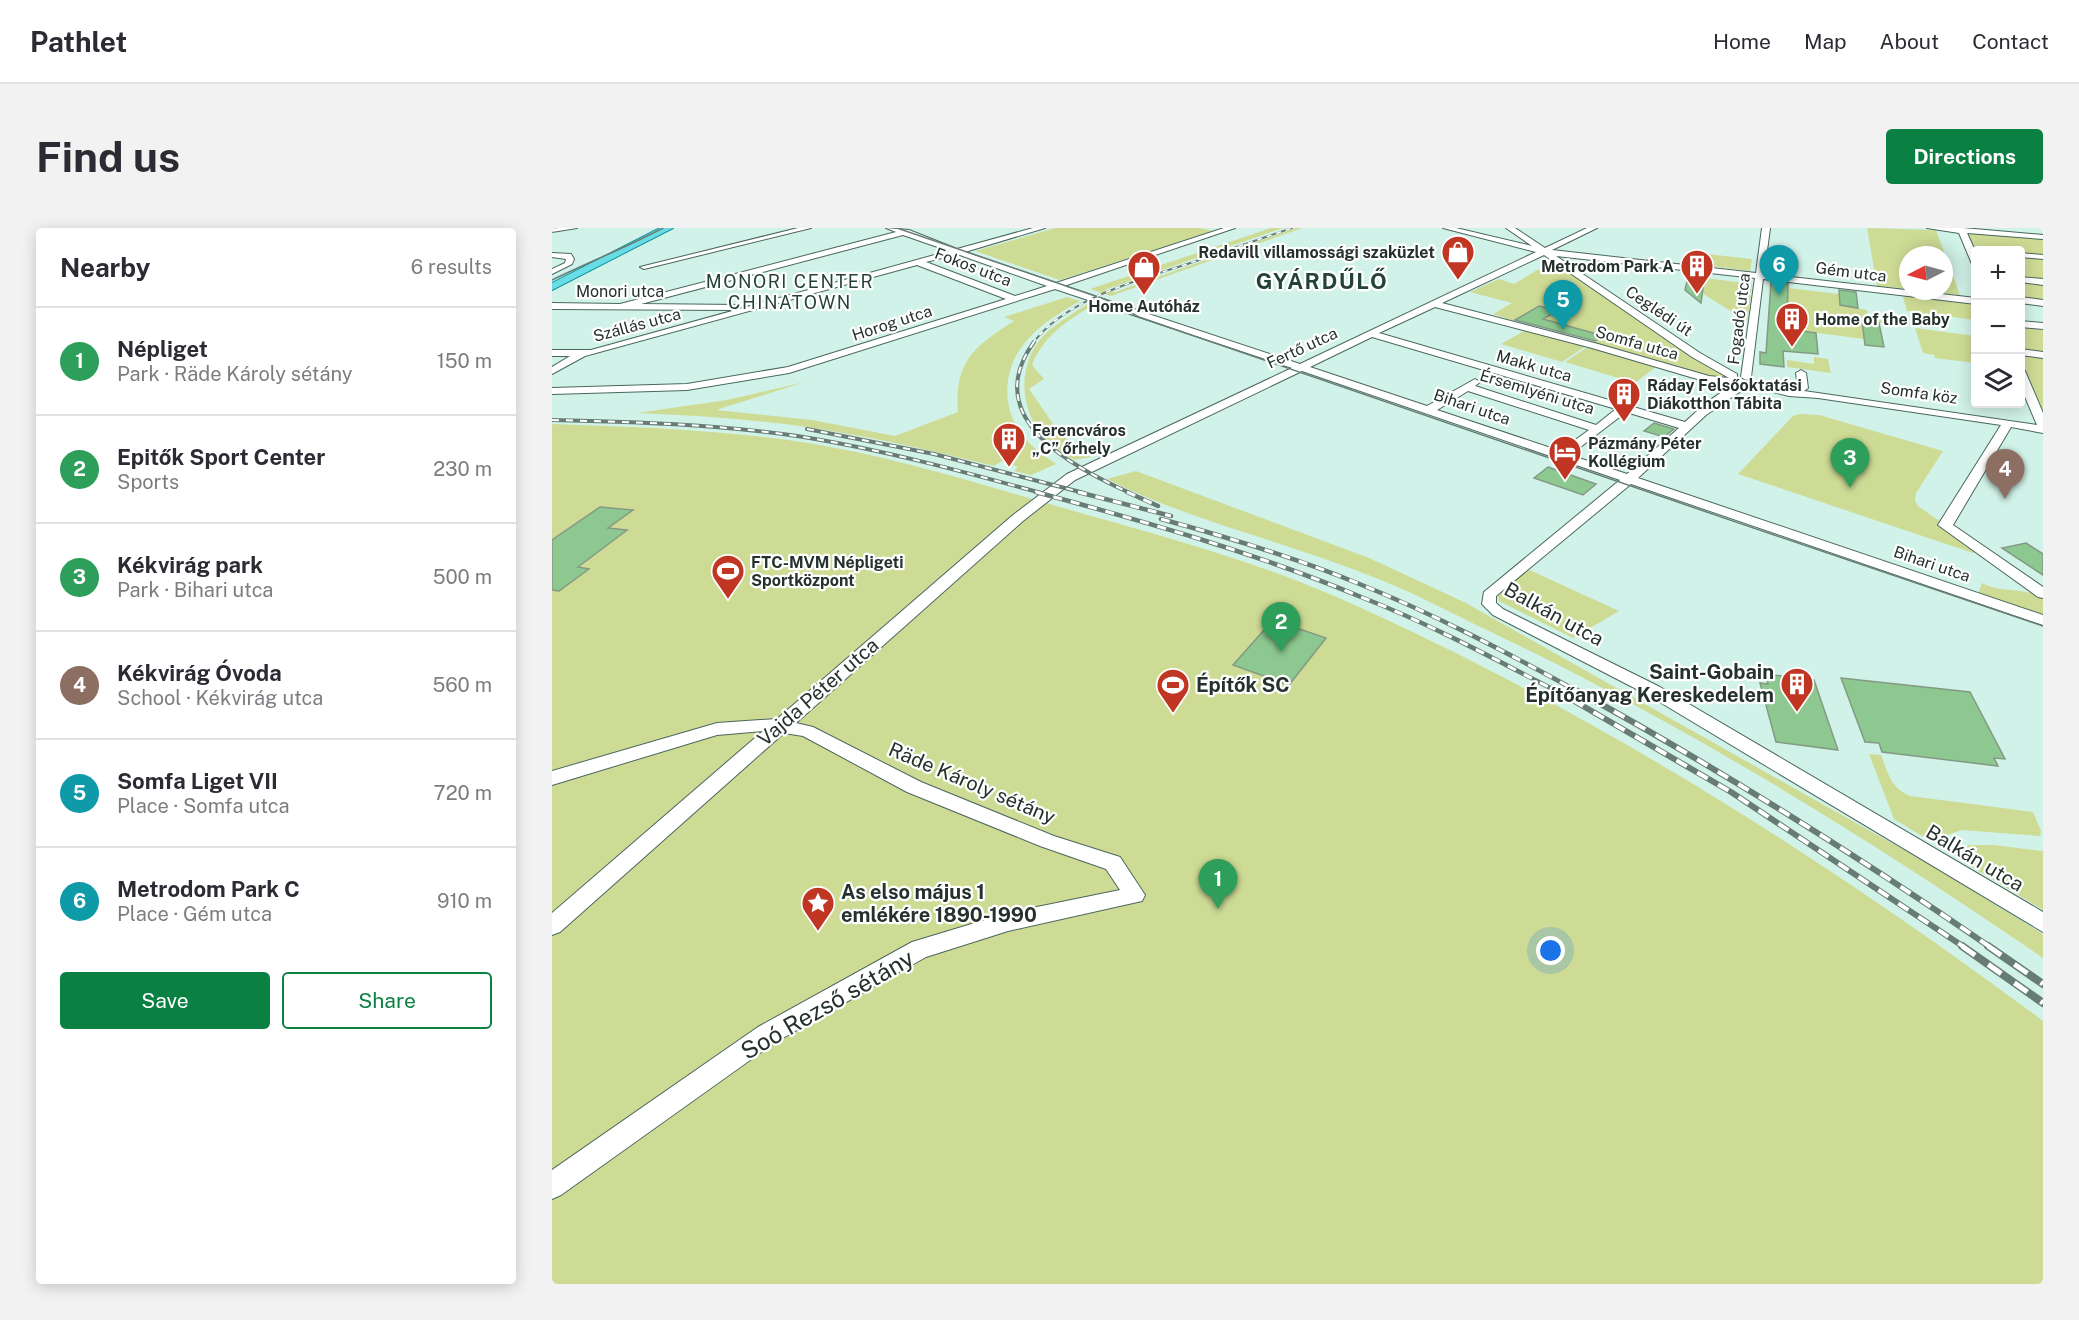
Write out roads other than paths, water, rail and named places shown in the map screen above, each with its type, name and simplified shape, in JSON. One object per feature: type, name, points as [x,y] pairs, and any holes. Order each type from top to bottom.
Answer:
[{"type":"main road","points":[[587,269],[656,228]]},
{"type":"main road","points":[[552,287],[668,228]]},
{"type":"street","points":[[552,230],[573,228]]},
{"type":"street","points":[[644,267],[807,228]]},
{"type":"street","name":"Bihari utca","points":[[890,228],[2043,620]]},
{"type":"street","name":"Szállás utca","points":[[552,353],[591,353],[1041,228]]},
{"type":"street","name":"Horog utca","points":[[552,391],[678,388],[754,377],[826,360],[1016,300],[1055,285],[1231,228]]},
{"type":"street","name":"Gém utca","points":[[1447,228],[1545,252],[1971,300]]},
{"type":"street","name":"Ceglédi út","points":[[1509,228],[1696,355],[1740,382]]},
{"type":"street","name":"Fertő utca","points":[[1090,467],[1593,228]]},
{"type":"street","name":"Fogadó utca","points":[[1740,382],[1760,276],[1766,228]]},
{"type":"street","points":[[1931,228],[2043,237]]},
{"type":"street","points":[[618,307],[918,229]]},
{"type":"street","points":[[1962,230],[1971,247]]},
{"type":"street","points":[[552,255],[570,258],[568,264],[552,272]]},
{"type":"street","points":[[2025,256],[2043,258]]},
{"type":"street","points":[[1528,259],[1557,261]]},
{"type":"street","name":"Fokos utca","points":[[920,263],[1016,300]]},
{"type":"street","points":[[2025,278],[2043,280]]},
{"type":"street","points":[[2025,301],[2043,303]]},
{"type":"street","name":"Somfa utca","points":[[1434,304],[1595,346],[1708,380],[1740,382]]},
{"type":"street","name":"Monori utca","points":[[552,306],[759,307]]},
{"type":"street","points":[[2025,325],[2043,327]]},
{"type":"street","name":"Makk utca","points":[[1371,334],[1688,427]]},
{"type":"street","points":[[2025,353],[2043,356]]},
{"type":"street","points":[[552,371],[581,354]]},
{"type":"street","points":[[1427,411],[1494,370]]},
{"type":"street","points":[[1801,373],[1803,388]]},
{"type":"street","name":"Somfa köz","points":[[1740,382],[1789,393],[2042,426]]},
{"type":"street","name":"Balkán utca","points":[[1740,382],[1646,466],[1627,479],[1489,595],[1487,600],[1491,607],[1654,692],[2043,923]]},
{"type":"street","points":[[2025,382],[2042,426]]},
{"type":"street","name":"Érsemlyéni utca","points":[[1466,387],[1598,429]]},
{"type":"street","points":[[2027,387],[2043,389]]},
{"type":"street","name":"Somfa köz","points":[[1789,393],[1803,388],[2042,426]]},
{"type":"street","points":[[1561,456],[1624,408]]},
{"type":"street","points":[[2008,423],[1945,525],[2043,594]]},
{"type":"street","points":[[1646,466],[1659,486],[1667,493]]},
{"type":"street","name":"Vajda Péter utca","points":[[552,926],[1038,501],[1071,477],[1090,467]]},
{"type":"street","name":"Räde Károly sétány","points":[[552,778],[717,729],[765,723],[807,731],[914,787],[1047,841],[1113,864],[1135,895]]},
{"type":"street","name":"Soó Rezső sétány","points":[[552,1186],[766,1035],[920,949],[1008,922],[1135,895]]},
{"type":"tram line","points":[[552,280],[663,228]]},
{"type":"tram line","points":[[897,228],[1104,299],[1139,317],[2043,626]]},
{"type":"railway","points":[[1033,343],[1066,313],[1108,292],[1292,228]]},
{"type":"railway","points":[[1034,342],[1020,369],[1018,394],[1025,416],[1039,436],[1059,453],[1082,469],[1130,493]]},
{"type":"railway","points":[[552,420],[706,426],[797,436],[890,454],[1041,493]]},
{"type":"railway","points":[[807,429],[934,454],[1084,493]]},
{"type":"railway","points":[[1036,492],[1200,539],[1321,581],[1435,629],[1554,690]]},
{"type":"railway","points":[[1078,492],[1171,516]]},
{"type":"railway","points":[[1127,492],[1158,506]]},
{"type":"railway","points":[[1161,519],[1260,548],[1357,583],[1467,633],[1575,690]]},
{"type":"railway","points":[[1552,688],[1731,792],[1964,947]]},
{"type":"railway","points":[[1572,688],[1784,812],[1888,878],[1990,947]]},
{"type":"railway","points":[[1962,946],[2043,1003]]},
{"type":"railway","points":[[1988,946],[2043,984]]},
{"type":"place","name":"Redavill villamossági szaküzlet","points":[[1458,281]]},
{"type":"place","name":"Metrodom Park A","points":[[1697,295]]},
{"type":"place","name":"Metrodom Park C","points":[[1779,295]]},
{"type":"place","name":"Home Autóház","points":[[1144,296]]},
{"type":"place","name":"Somfa Liget VII","points":[[1563,330]]},
{"type":"place","name":"Home of the Baby","points":[[1792,348]]},
{"type":"place","name":"Ráday Felsőoktatási Diákotthon Tábita","points":[[1624,423]]},
{"type":"place","name":"Ferencváros „C” őrhely","points":[[1009,468]]},
{"type":"place","name":"Pázmány Péter Kollégium","points":[[1565,481]]},
{"type":"place","name":"Kékvirág park","points":[[1850,488]]},
{"type":"place","name":"Kékvirág Óvoda","points":[[2005,499]]},
{"type":"place","name":"FTC-MVM Népligeti Sportközpont","points":[[728,600]]},
{"type":"place","name":"Epitők Sport Center","points":[[1281,652]]},
{"type":"place","name":"Saint-Gobain Építőanyag Kereskedelem","points":[[1797,713]]},
{"type":"place","name":"Építők SC","points":[[1173,714]]},
{"type":"place","name":"Népliget","points":[[1218,909]]},
{"type":"place","name":"As elso május 1 emlékére 1890-1990","points":[[818,932]]},
{"type":"district","name":"GYÁRDŰLŐ","points":[[1322,281]]},
{"type":"district","name":"MONORI CENTER CHINATOWN","points":[[790,291]]}]
